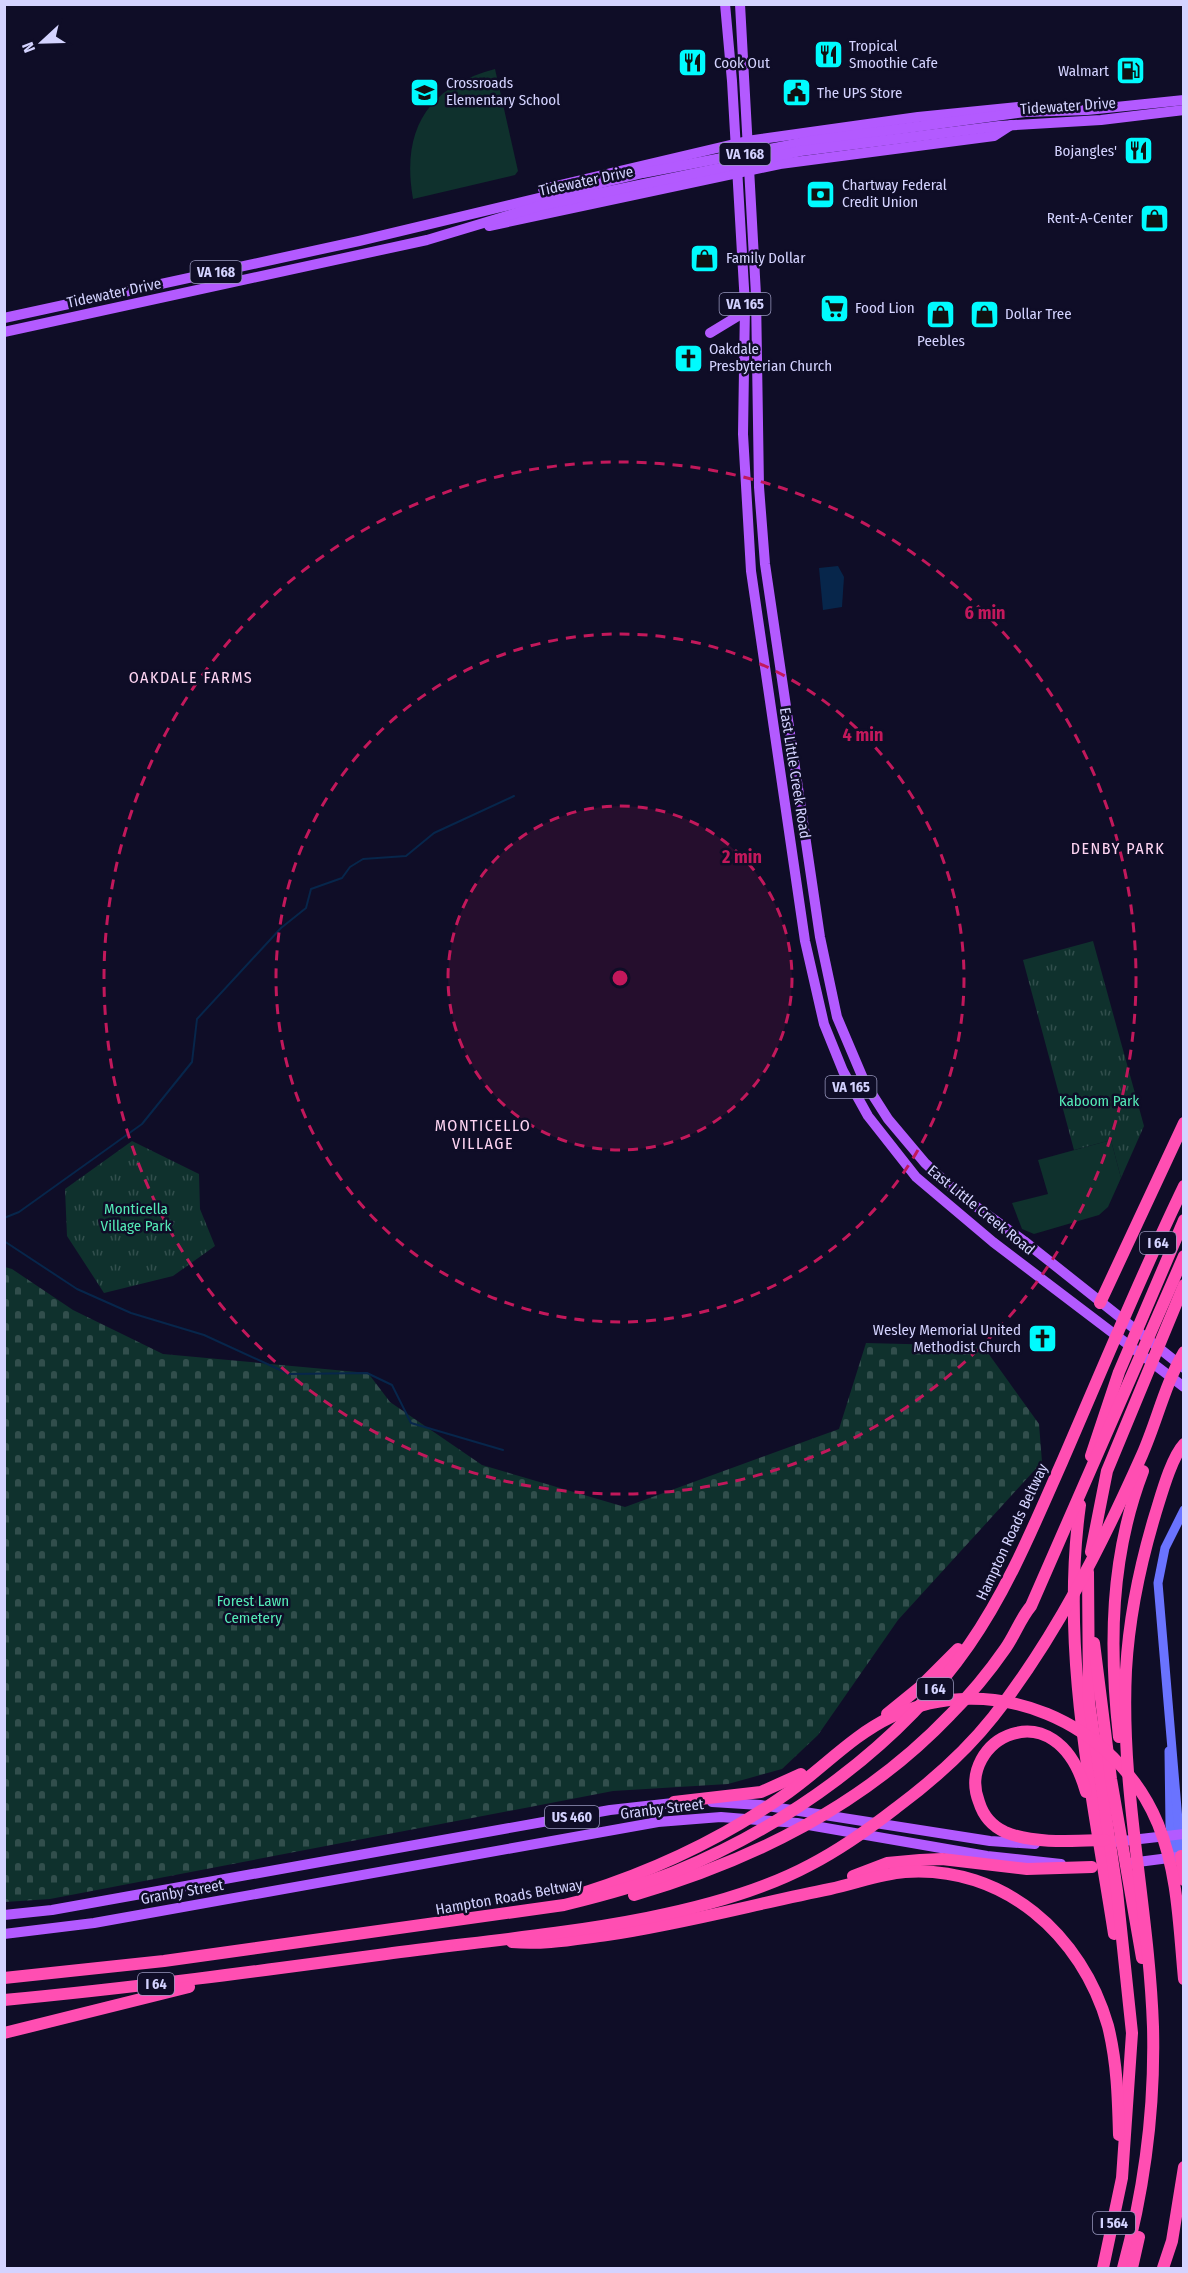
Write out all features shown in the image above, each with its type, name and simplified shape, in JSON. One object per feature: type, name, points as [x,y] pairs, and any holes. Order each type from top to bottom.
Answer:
[{"type":"highway","points":[[1100,1303],[1184,1123]]},
{"type":"highway","name":"Hampton Roads Beltway","points":[[4,1978],[141,1964],[474,1920],[564,1905],[652,1880],[743,1839],[825,1787],[881,1742],[940,1683],[990,1613],[1015,1567],[1184,1186]]},
{"type":"highway","points":[[1136,1890],[1111,1812],[1075,1667],[1072,1608],[1077,1529],[1094,1443],[1144,1311],[1184,1220]]},
{"type":"highway","name":"I 64","points":[[513,1914],[562,1912],[603,1903],[694,1877],[781,1839],[860,1791],[904,1757],[950,1715],[996,1661],[1031,1606],[1159,1324],[1184,1256]]},
{"type":"highway","points":[[1111,1812],[1088,1572],[1101,1492],[1141,1383],[1159,1324],[1184,1285]]},
{"type":"highway","points":[[1122,2178],[1129,2068],[1112,1892],[1111,1812],[1116,1572],[1127,1513],[1184,1354]]},
{"type":"highway","name":"I 64","points":[[4,2000],[308,1964],[604,1924],[689,1907],[757,1887],[808,1866],[907,1801],[941,1772],[991,1720],[1055,1631],[1125,1491],[1165,1404]]},
{"type":"highway","points":[[1112,1892],[1099,1842],[1111,1812],[1126,1728],[1126,1670],[1130,1628],[1139,1574],[1150,1532],[1184,1444]]},
{"type":"highway","points":[[674,1802],[755,1794],[792,1780],[893,1709],[936,1672],[961,1646],[1015,1567]]},
{"type":"highway","points":[[474,1920],[562,1899],[608,1885],[717,1836],[790,1791],[879,1723],[933,1703],[990,1699],[1042,1711],[1071,1724],[1105,1749],[1124,1767],[1146,1798],[1165,1844],[1172,1872],[1184,1979]]},
{"type":"highway","points":[[1132,2268],[1146,2198],[1153,2055],[1152,2003],[1135,1928],[1139,1842],[1111,1812],[1086,1790],[1076,1763],[1062,1744],[1048,1736],[1036,1731],[1013,1734],[990,1748],[981,1761],[975,1782],[976,1797],[989,1821],[1007,1833],[1021,1837],[1139,1842]]},
{"type":"highway","points":[[1180,1856],[1184,1880]]},
{"type":"highway","points":[[813,1892],[887,1863],[906,1860],[942,1859],[1027,1869],[1092,1867]]},
{"type":"highway","points":[[488,1940],[540,1944],[607,1935],[745,1909],[903,1872],[962,1876],[995,1887],[1025,1904],[1051,1925],[1070,1947],[1089,1977],[1108,2027],[1118,2084],[1122,2178]]},
{"type":"highway","points":[[4,2033],[177,1989],[262,1976],[308,1964]]},
{"type":"highway","points":[[1122,2268],[1147,2146]]},
{"type":"highway","points":[[1161,2268],[1172,2241],[1184,2153]]},
{"type":"highway","name":"I 564","points":[[1103,2268],[1122,2178]]},
{"type":"main road","name":"East Little Creek Road","points":[[725,4],[741,145],[750,168],[756,295],[760,493],[765,564],[820,938],[837,1017],[872,1094],[888,1119],[925,1163],[960,1196],[1024,1241],[1184,1368]]},
{"type":"main road","name":"East Little Creek Road","points":[[740,4],[741,145],[736,171],[745,305],[743,434],[751,572],[805,941],[824,1024],[843,1071],[859,1101],[885,1140],[916,1177],[993,1242],[1184,1387]]},
{"type":"main road","name":"Tidewater Drive","points":[[4,318],[426,225],[632,176],[811,141],[1013,114],[1184,100]]},
{"type":"main road","points":[[426,225],[581,178],[741,145],[994,107],[1069,111]]},
{"type":"main road","name":"Tidewater Drive","points":[[4,332],[436,237],[530,208],[801,150],[1011,125],[1101,120],[1184,110]]},
{"type":"main road","points":[[436,237],[750,168],[994,136],[1011,125]]},
{"type":"main road","points":[[710,333],[738,316],[745,305]]},
{"type":"main road","points":[[1100,1303],[1101,1324]]},
{"type":"main road","points":[[1180,1856],[1158,1583],[1165,1548],[1184,1510]]},
{"type":"main road","name":"Granby Street","points":[[4,1915],[52,1910],[610,1810],[674,1802],[760,1805],[990,1841],[1081,1846],[1139,1842],[1179,1835]]},
{"type":"main road","name":"Granby Street","points":[[4,1934],[94,1923],[658,1822],[696,1818],[735,1818],[797,1823],[987,1856],[1092,1867],[1180,1856]]},
{"type":"green space","points":[[495,69],[518,171],[515,175],[413,199],[410,174],[411,152],[416,132],[424,115],[436,100],[452,87],[471,77]]},
{"type":"green space","name":"Kaboom Park","points":[[1093,941],[1144,1126],[1121,1178],[1111,1140],[1074,1150],[1023,960]]},
{"type":"green space","points":[[1111,1140],[1121,1178],[1108,1207],[1099,1215],[1034,1234],[1022,1229],[1012,1203],[1048,1194],[1038,1160]]},
{"type":"green space","name":"Monticella Village Park","points":[[132,1141],[199,1174],[200,1209],[215,1246],[173,1276],[104,1293],[67,1236],[65,1189]]},
{"type":"green space","name":"Forest Lawn Cemetery","points":[[5,1267],[12,1269],[73,1310],[163,1354],[368,1373],[390,1402],[482,1465],[625,1507],[839,1429],[866,1343],[983,1346],[1039,1424],[1042,1462],[898,1620],[818,1735],[782,1769],[728,1784],[613,1791],[50,1899],[5,1902]]},
{"type":"water","points":[[838,566],[844,577],[842,607],[823,610],[819,568]]},
{"type":"waterway","points":[[4,1218],[19,1212],[142,1124],[192,1062],[197,1019],[281,928],[306,908],[311,889],[342,878],[350,867],[363,859],[406,856],[434,833],[514,796]]},
{"type":"waterway","points":[[4,1241],[77,1289],[131,1313],[204,1335],[289,1374],[367,1373],[392,1385],[411,1423],[503,1450]]},
{"type":"place","name":"Tropical Smoothie Cafe","points":[[828,55]]},
{"type":"place","name":"Cook Out","points":[[693,63]]},
{"type":"place","name":"Walmart","points":[[1130,71]]},
{"type":"place","name":"Crossroads Elementary School","points":[[425,92]]},
{"type":"place","name":"The UPS Store","points":[[796,93]]},
{"type":"place","name":"Bojangles'","points":[[1138,151]]},
{"type":"place","name":"Chartway Federal Credit Union","points":[[821,194]]},
{"type":"place","name":"Rent-A-Center","points":[[1154,218]]},
{"type":"place","name":"Family Dollar","points":[[705,258]]},
{"type":"place","name":"Food Lion","points":[[834,308]]},
{"type":"place","name":"Peebles","points":[[941,314]]},
{"type":"place","name":"Dollar Tree","points":[[984,314]]},
{"type":"place","name":"Oakdale Presbyterian Church","points":[[688,358]]},
{"type":"place","name":"Wesley Memorial United Methodist Church","points":[[1042,1339]]},
{"type":"district","name":"OAKDALE FARMS","points":[[191,677]]},
{"type":"district","name":"DENBY PARK","points":[[1118,848]]},
{"type":"district","name":"MONTICELLO VILLAGE","points":[[483,1134]]}]
